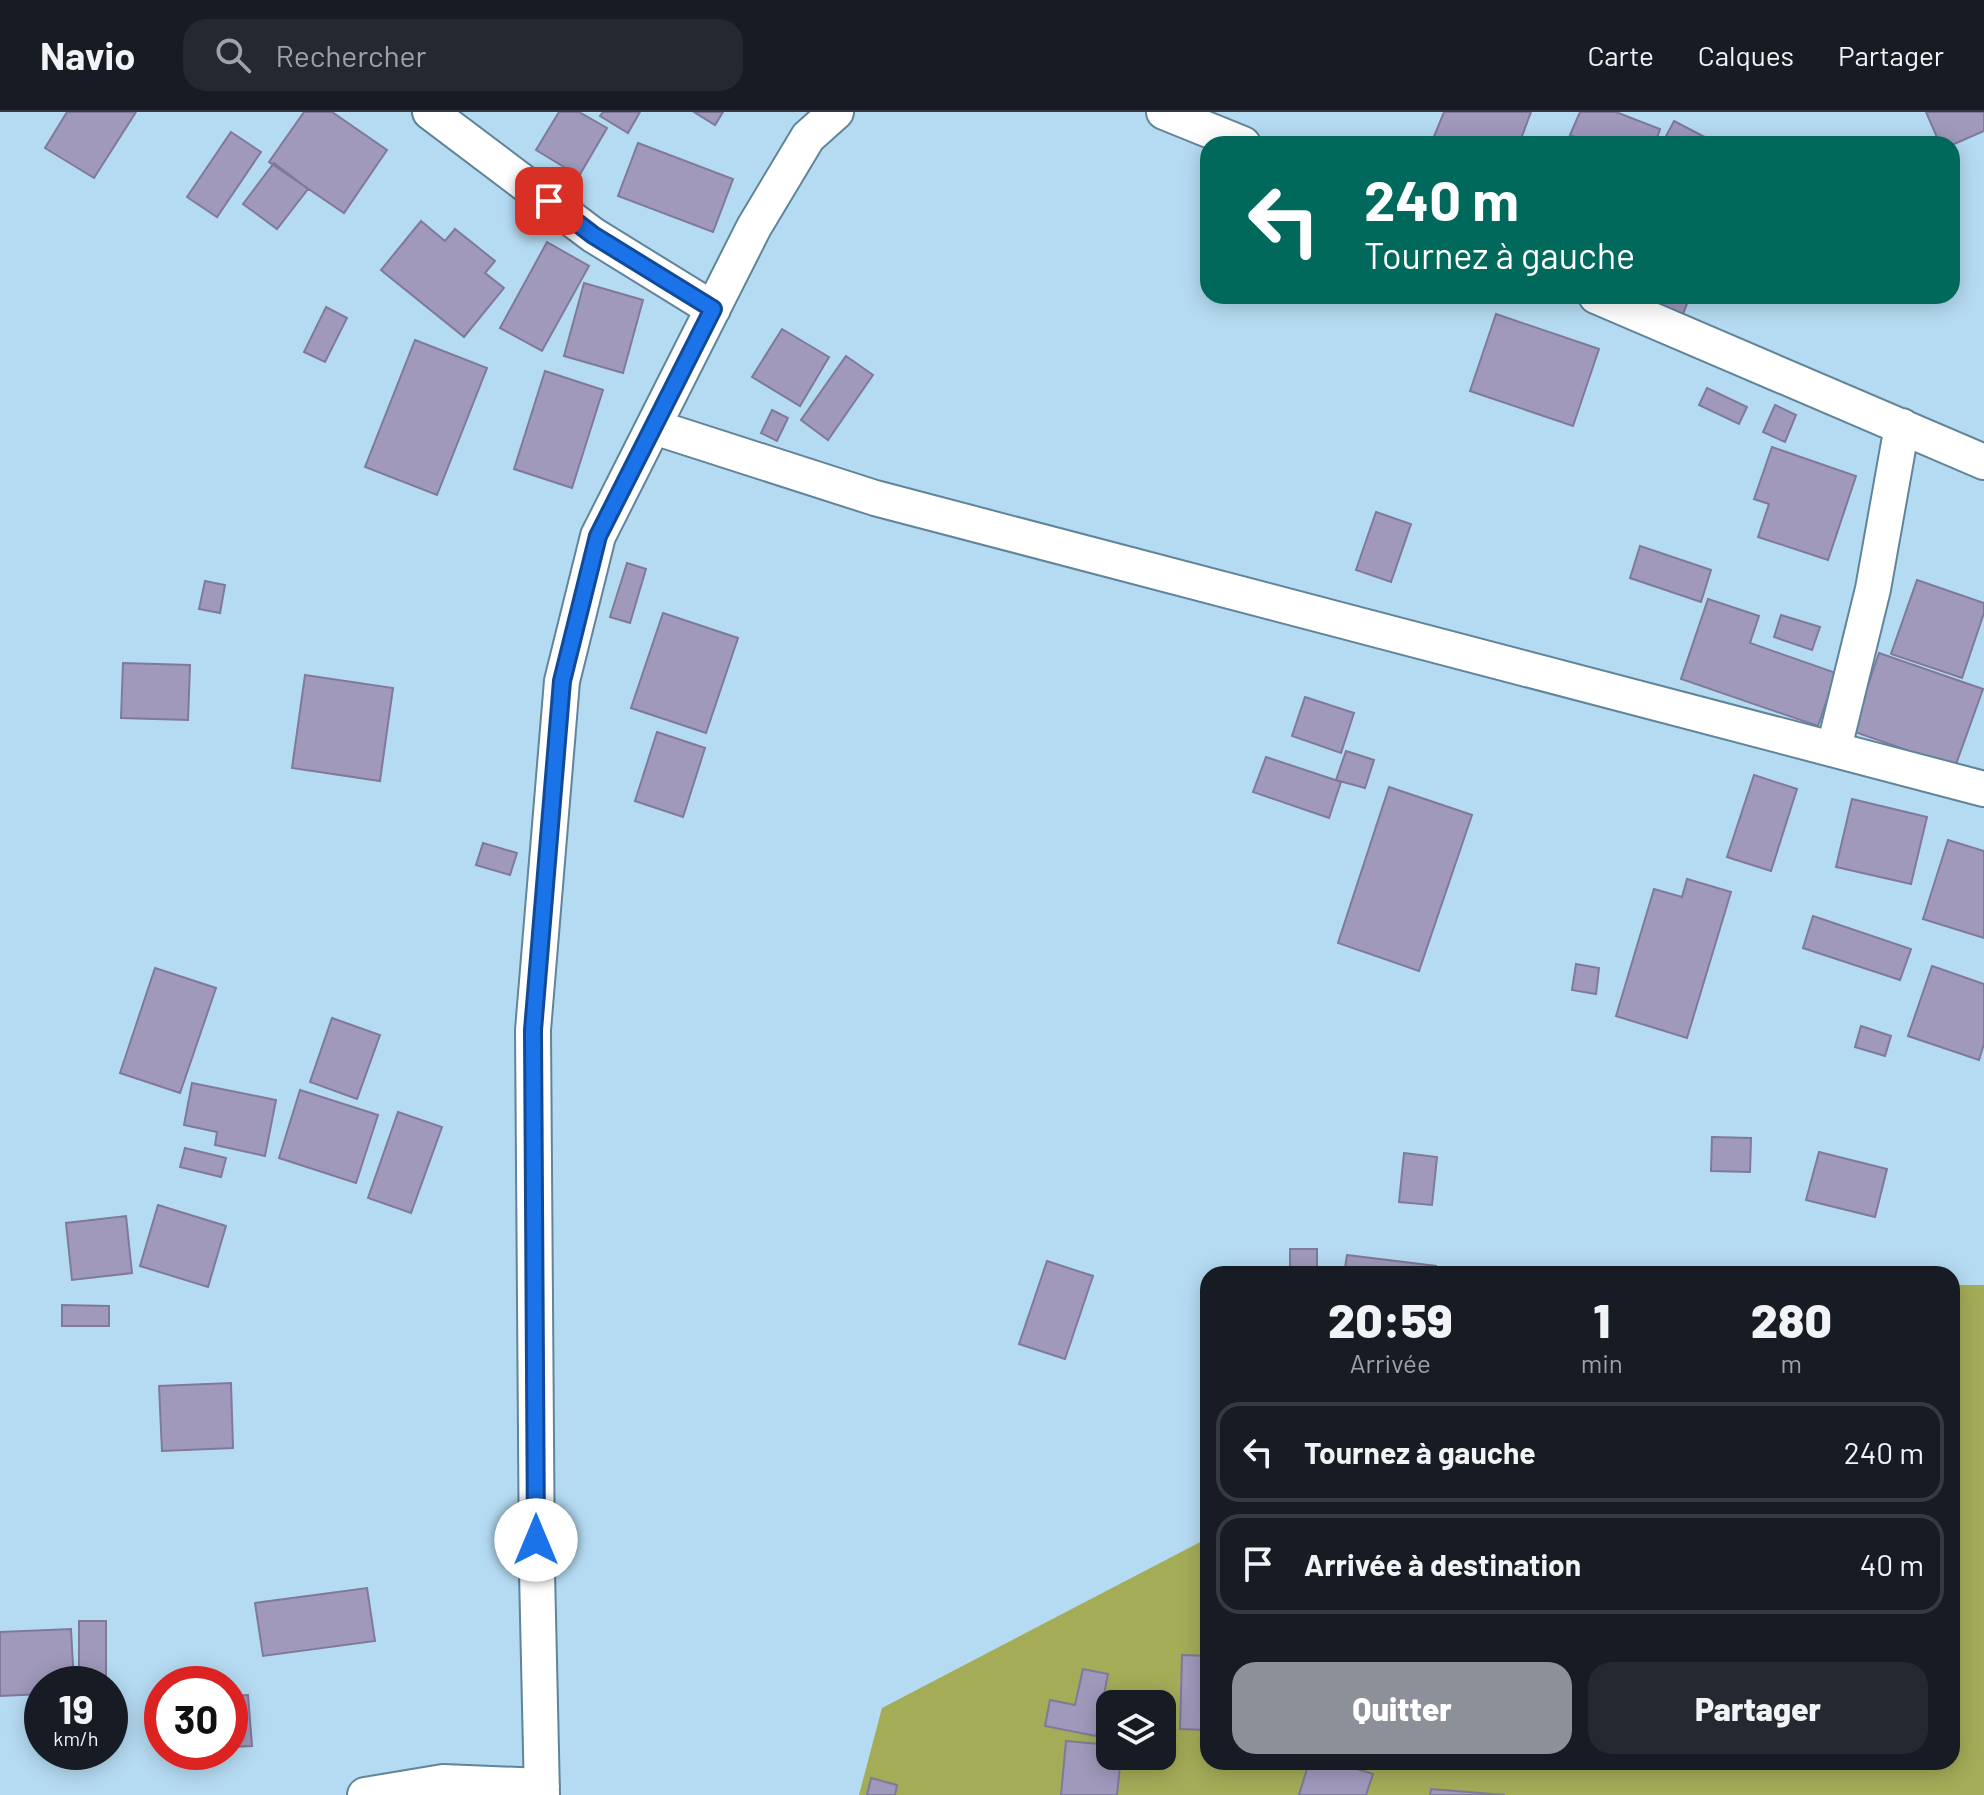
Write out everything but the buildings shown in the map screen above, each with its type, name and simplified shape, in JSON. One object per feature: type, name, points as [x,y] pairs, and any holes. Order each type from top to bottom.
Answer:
[{"type":"street","points":[[430,112],[593,235],[713,309]]},
{"type":"street","points":[[365,1795],[443,1782],[542,1791],[537,1572],[533,1030],[562,681],[598,536],[754,227],[808,137],[836,112]]},
{"type":"street","points":[[1164,112],[1223,136]]},
{"type":"street","points":[[1615,304],[1984,462]]},
{"type":"street","points":[[1834,748],[1873,589],[1902,426]]},
{"type":"street","points":[[654,427],[875,498],[1984,789]]},
{"type":"green space","points":[[1960,1285],[1984,1285],[1984,1795],[859,1795],[882,1708],[1200,1542],[1200,1770],[1960,1770]]},
{"type":"route","points":[[536,1540],[533,1030],[562,681],[598,536],[713,309],[593,235],[549,201]]}]
